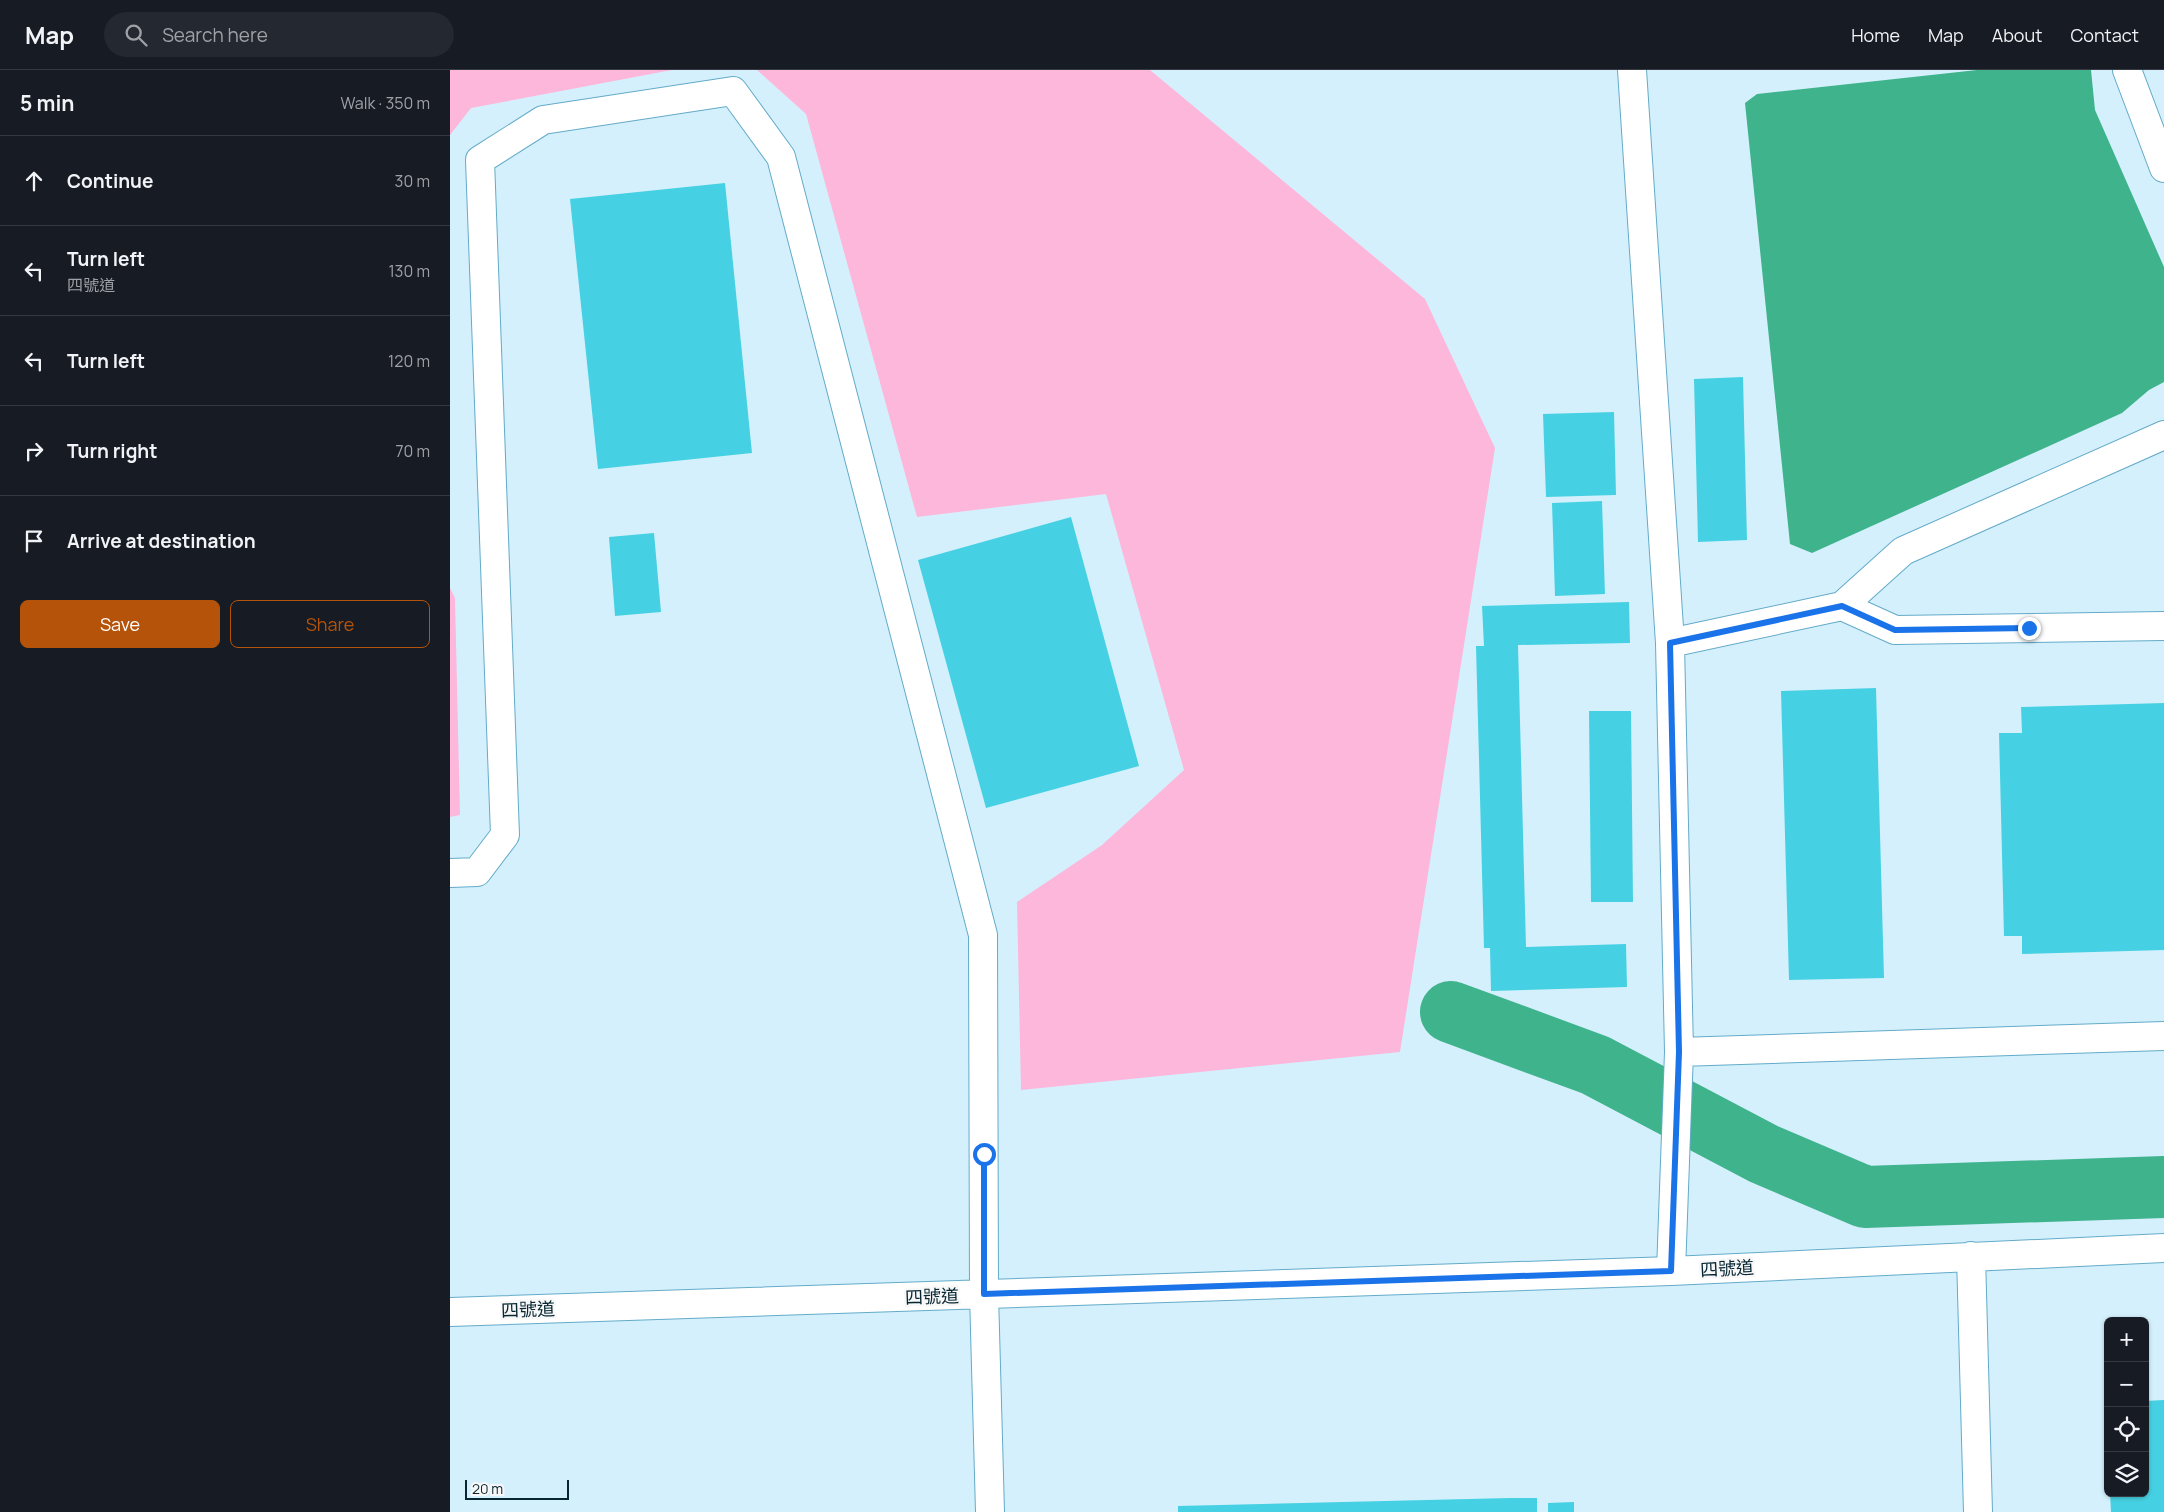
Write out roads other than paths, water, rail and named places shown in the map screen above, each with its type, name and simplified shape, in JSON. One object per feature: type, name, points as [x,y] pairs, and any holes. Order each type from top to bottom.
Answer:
[{"type":"lane","points":[[1632,70],[1670,643],[1679,1052],[1671,1271]]},
{"type":"lane","points":[[2127,70],[2164,168]]},
{"type":"lane","points":[[450,873],[477,872],[505,835],[480,160],[542,120],[733,91],[781,157],[983,935],[984,1294],[990,1512]]},
{"type":"lane","points":[[1670,643],[1842,606],[1903,551],[2164,436]]},
{"type":"lane","points":[[1842,606],[1895,630],[2164,626]]},
{"type":"lane","points":[[1679,1052],[2164,1036]]},
{"type":"lane","name":"四號道","points":[[450,1312],[1671,1271],[2164,1248]]},
{"type":"lane","points":[[1971,1256],[1978,1512]]},
{"type":"waterway","points":[[1451,1012],[1595,1065],[1764,1154],[1865,1197],[2164,1187]]}]
